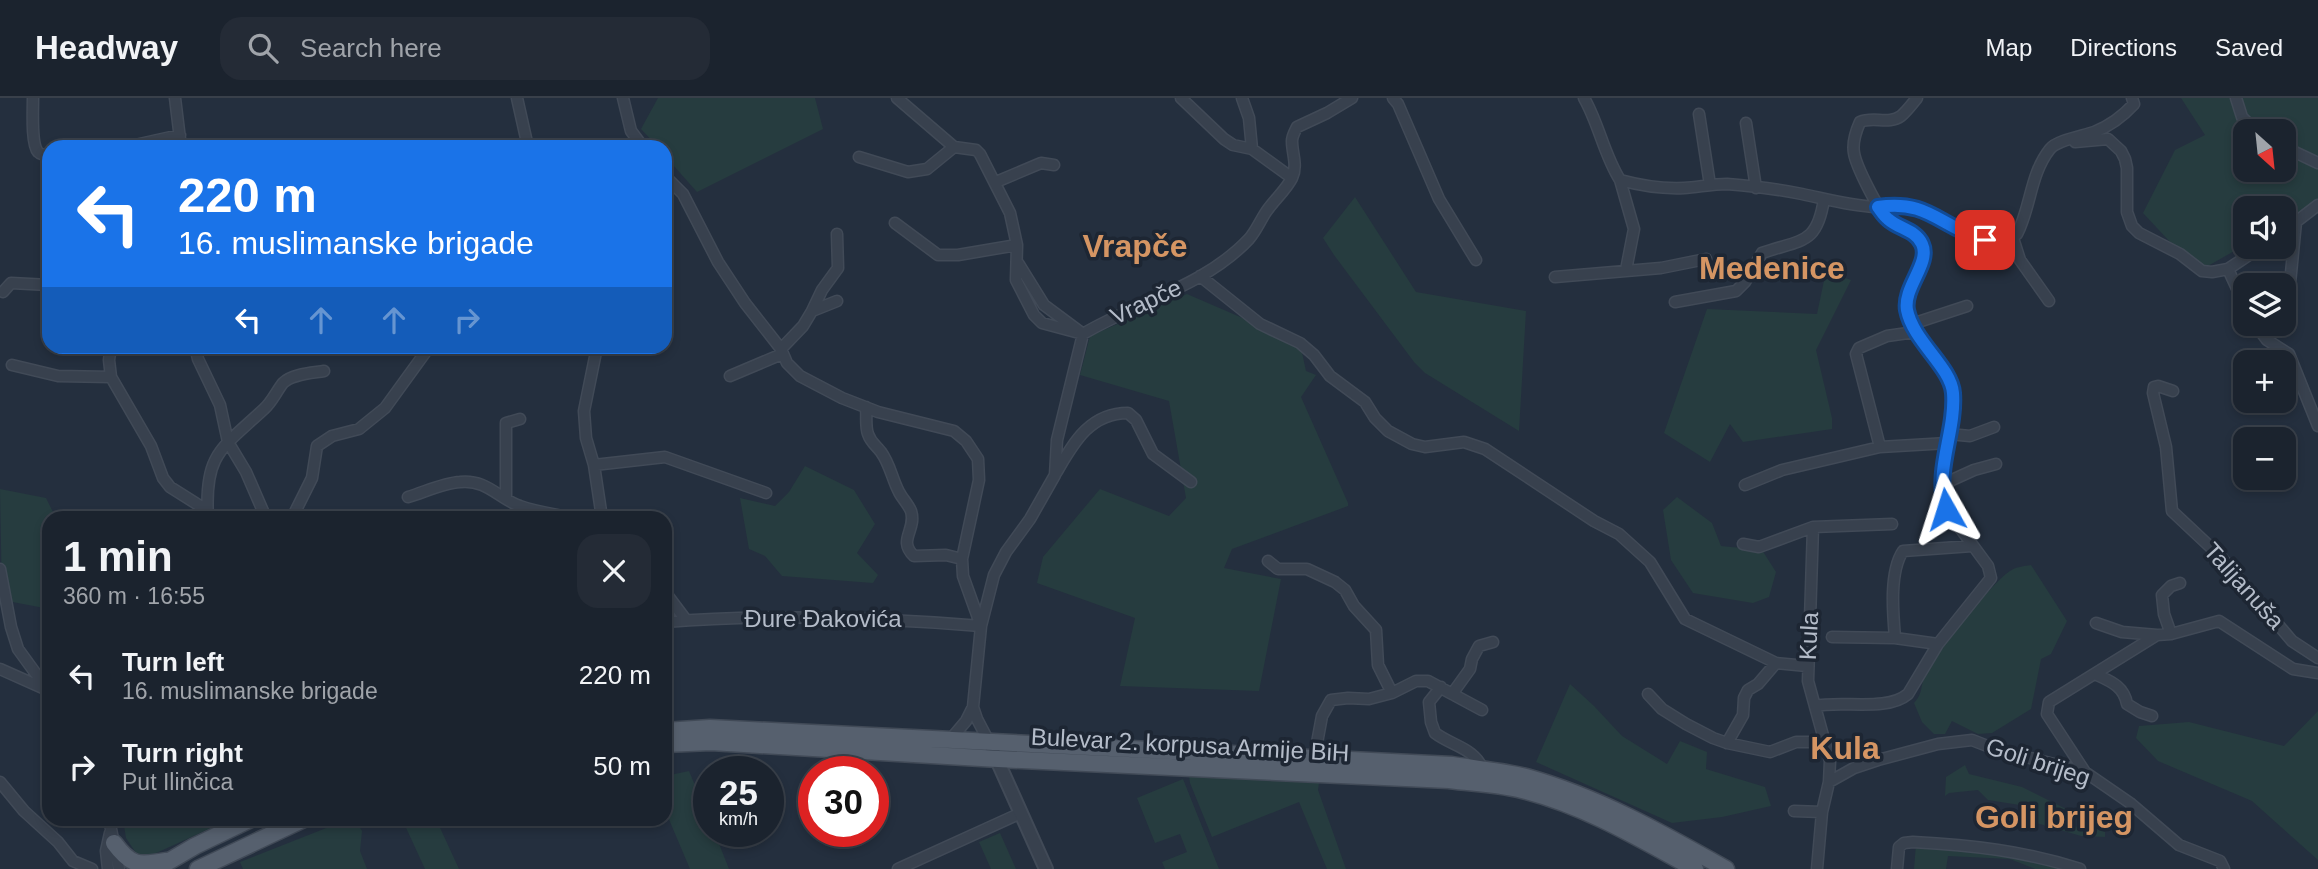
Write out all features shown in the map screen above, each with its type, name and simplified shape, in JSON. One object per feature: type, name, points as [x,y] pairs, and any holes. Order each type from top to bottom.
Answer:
[{"type":"main road","name":"Bulevar 2. korpusa Armije BiH","points":[[672,730],[710,728],[1452,765],[1523,776],[1576,793],[1629,816],[1727,869]]},
{"type":"main road","name":"Bulevar 2. korpusa Armije BiH","points":[[672,744],[711,741],[998,759],[1449,780],[1519,789],[1573,807],[1622,827],[1695,869]]},
{"type":"main road","points":[[113,838],[129,861],[136,864],[162,865],[237,826]]},
{"type":"main road","points":[[198,869],[289,826]]},
{"type":"street","points":[[33,98],[34,139],[37,150],[42,154]]},
{"type":"street","points":[[175,98],[180,140]]},
{"type":"street","points":[[517,98],[526,140]]},
{"type":"street","points":[[624,98],[631,131],[638,140]]},
{"type":"street","name":"Vrapče","points":[[897,98],[954,146],[976,150],[980,154],[1010,213],[1017,245],[1016,281],[1034,315],[1042,323],[1083,334]]},
{"type":"street","points":[[1181,98],[1224,139],[1234,145],[1252,149],[1292,178],[1296,165],[1291,139],[1297,127],[1352,98]]},
{"type":"street","points":[[1242,98],[1249,118],[1252,149]]},
{"type":"street","points":[[1393,98],[1439,199],[1476,260]]},
{"type":"street","points":[[1584,98],[1620,180],[1634,229],[1626,270]]},
{"type":"street","points":[[1815,706],[1880,704],[1902,699],[1908,694],[1938,644],[1991,578],[1987,566],[1946,509],[1941,485],[1953,405],[1952,384],[1914,328],[1907,300],[1910,286],[1924,256],[1923,244],[1914,233],[1889,221],[1878,207],[1854,153],[1854,134],[1860,122],[1867,119],[1891,121],[1900,116],[1917,98]]},
{"type":"street","points":[[1620,180],[1665,188],[1710,185],[1756,188],[1878,207],[1908,205],[1978,238],[2002,241],[2013,238],[2021,227],[2036,172],[2050,147],[2057,142],[2098,131],[2123,116],[2134,104],[2132,98]]},
{"type":"street","points":[[2236,98],[2244,119]]},
{"type":"street","points":[[1699,114],[1710,185]]},
{"type":"street","points":[[1746,122],[1756,188]]},
{"type":"street","points":[[158,140],[180,135]]},
{"type":"street","points":[[2057,142],[2108,139],[2121,151],[2127,168],[2127,212],[2132,226],[2140,233],[2180,254],[2203,271],[2228,269],[2243,259]]},
{"type":"street","points":[[859,157],[908,172],[927,169],[954,146]]},
{"type":"street","points":[[2296,153],[2318,163]]},
{"type":"street","points":[[996,182],[1041,163],[1054,165]]},
{"type":"street","name":"Vrapče","points":[[1055,475],[1057,440],[1083,334],[1200,276],[1238,249],[1251,237],[1292,178]]},
{"type":"street","points":[[672,183],[683,194],[718,261],[745,303],[782,352],[787,363],[800,376],[842,398],[878,412],[954,431],[966,441],[978,459],[979,481],[962,559],[963,576],[982,626]]},
{"type":"street","points":[[1675,302],[1736,291],[1745,282],[1762,253],[1805,239],[1814,233],[1821,220],[1824,199]]},
{"type":"street","points":[[2296,222],[2318,205]]},
{"type":"street","points":[[895,223],[938,255],[958,255],[1017,245]]},
{"type":"street","points":[[730,376],[782,352],[803,326],[822,290],[838,268],[837,234]]},
{"type":"street","points":[[2013,238],[2020,260],[2049,300]]},
{"type":"street","points":[[1555,277],[1661,268],[1706,259]]},
{"type":"street","points":[[2228,269],[2233,280]]},
{"type":"street","points":[[1200,276],[1260,324],[1300,343],[1314,355],[1330,376],[1365,402],[1375,418],[1388,431],[1412,444],[1424,447],[1464,442],[1485,449],[1594,521],[1619,534],[1650,562],[1685,619],[1776,663],[1807,666]]},
{"type":"street","points":[[3,292],[11,283],[42,285]]},
{"type":"street","points":[[812,311],[837,301]]},
{"type":"street","points":[[1880,447],[1856,354],[1859,348],[1967,306]]},
{"type":"street","points":[[2264,336],[2289,354],[2318,426]]},
{"type":"street","points":[[109,354],[111,377],[151,446],[163,478],[170,487],[204,511]]},
{"type":"street","points":[[197,354],[220,405],[228,442],[246,472],[263,511]]},
{"type":"street","points":[[296,511],[312,478],[317,446],[332,436],[359,429],[385,408],[424,354]]},
{"type":"street","points":[[596,354],[584,411],[586,438],[594,465],[602,511]]},
{"type":"street","points":[[12,365],[58,376],[111,377]]},
{"type":"street","points":[[208,511],[209,473],[221,448],[268,405],[285,381],[324,371]]},
{"type":"street","name":"Talijanuša","points":[[2173,391],[2158,386],[2154,387],[2153,393],[2166,447],[2172,511],[2221,557],[2292,641],[2318,658]]},
{"type":"street","points":[[866,407],[867,432],[872,443],[881,451],[911,512],[911,527],[906,545],[908,550],[914,556],[946,555],[962,559]]},
{"type":"street","name":"Vrapče","points":[[973,707],[982,626],[994,575],[1077,438],[1109,416],[1128,413],[1136,420],[1153,454],[1191,482]]},
{"type":"street","points":[[506,497],[506,422],[520,419]]},
{"type":"street","points":[[1745,485],[1782,470],[1880,447],[1970,436],[1994,427]]},
{"type":"street","points":[[594,465],[665,457],[766,493]]},
{"type":"street","points":[[1941,485],[1974,470],[1996,464]]},
{"type":"street","points":[[408,498],[461,482],[485,486],[516,505],[535,511]]},
{"type":"street","points":[[1743,544],[1759,547],[1813,527],[1892,524]]},
{"type":"street","name":"Kula","points":[[1813,527],[1808,681],[1830,761],[1817,869]]},
{"type":"street","points":[[1895,638],[1894,580],[1903,551],[1972,546]]},
{"type":"street","points":[[1268,561],[1278,569],[1307,569],[1335,582],[1345,590],[1354,606],[1376,629],[1378,666],[1392,693]]},
{"type":"street","points":[[0,569],[2,594],[18,649],[42,682]]},
{"type":"street","points":[[2171,634],[2164,614],[2162,595],[2171,586],[2180,583]]},
{"type":"street","points":[[672,601],[686,620]]},
{"type":"street","name":"Đure Đakovića","points":[[672,621],[844,617],[982,626]]},
{"type":"street","points":[[2096,622],[2122,632],[2157,635],[2171,634],[2219,621],[2293,669],[2318,673]]},
{"type":"street","points":[[2085,772],[2047,714],[2049,702],[2157,635]]},
{"type":"street","points":[[1832,637],[1895,638],[1938,644]]},
{"type":"street","points":[[1452,694],[1470,669],[1479,646],[1493,642]]},
{"type":"street","name":"Kula","points":[[1727,743],[1743,715],[1744,698],[1748,690],[1758,684],[1776,663]]},
{"type":"street","points":[[0,669],[42,687]]},
{"type":"street","points":[[2095,674],[2119,687],[2125,693],[2127,704],[2133,709],[2152,716]]},
{"type":"street","name":"Bulevar 2. korpusa Armije BiH","points":[[1314,759],[1322,716],[1331,700],[1369,699],[1392,693],[1416,681],[1428,681],[1482,710]]},
{"type":"street","points":[[1441,687],[1429,702],[1435,733],[1466,749],[1479,760],[1483,770]]},
{"type":"street","points":[[1648,694],[1662,709],[1686,724],[1727,743],[1770,752],[1796,742],[1826,742]]},
{"type":"street","points":[[950,740],[966,721],[973,707]]},
{"type":"street","points":[[973,707],[1045,869]]},
{"type":"street","name":"Goli brijeg","points":[[1829,782],[1854,768],[1878,760],[1938,744],[1972,740],[1994,749],[2085,772],[2130,803],[2179,845],[2220,861],[2224,869]]},
{"type":"street","points":[[1009,786],[1015,769],[1024,760]]},
{"type":"street","points":[[0,782],[24,811],[58,842],[72,865],[92,869]]},
{"type":"street","points":[[1794,811],[1822,811]]},
{"type":"street","points":[[898,869],[1021,813]]},
{"type":"street","points":[[110,826],[119,869]]},
{"type":"street","points":[[108,869],[106,851],[113,838]]},
{"type":"street","points":[[1897,869],[1899,847],[1913,842],[2004,849],[2080,869]]},
{"type":"green space","points":[[658,98],[815,98],[823,129],[697,192],[672,164],[672,140],[651,140],[641,129]]},
{"type":"green space","points":[[2181,98],[2318,98],[2318,214],[2296,213],[2296,196],[2233,196],[2233,252],[2206,267],[2171,243],[2143,213],[2175,150],[2205,135]]},
{"type":"green space","points":[[1355,197],[1416,292],[1526,311],[1519,431],[1425,373],[1334,255],[1323,238]]},
{"type":"green space","points":[[1826,271],[1851,280],[1816,350],[1832,418],[1832,429],[1743,442],[1730,424],[1710,462],[1664,433],[1707,309],[1817,314]]},
{"type":"green space","points":[[1187,294],[1300,343],[1306,371],[1316,375],[1301,397],[1348,503],[1348,506],[1232,549],[1224,568],[1281,579],[1259,691],[1120,686],[1135,618],[1037,583],[1043,557],[1100,489],[1169,516],[1186,498],[1169,401],[1080,375],[1090,336]]},
{"type":"green space","points":[[805,466],[854,490],[875,524],[857,553],[878,575],[873,583],[782,576],[765,556],[749,549],[740,498],[775,506],[789,492]]},
{"type":"green space","points":[[0,489],[46,498],[52,511],[42,511],[42,608],[2,600]]},
{"type":"green space","points":[[1677,497],[1712,523],[1721,546],[1762,550],[1776,572],[1769,597],[1753,603],[1693,593],[1671,560],[1663,510]]},
{"type":"green space","points":[[2031,565],[2067,621],[2051,654],[2041,659],[2031,709],[1992,733],[1978,734],[1952,721],[1945,734],[1934,734],[1922,722],[1914,703],[1929,668],[1990,589],[2010,571]]},
{"type":"green space","points":[[1570,684],[1622,736],[1667,764],[1680,741],[1707,752],[1706,769],[1765,787],[1771,806],[1722,817],[1672,823],[1536,762]]},
{"type":"green space","points":[[2318,711],[2318,860],[2252,801],[2158,761],[2136,738],[2139,726],[2189,722],[2284,746]]},
{"type":"green space","points":[[1965,765],[1969,774],[2022,787],[2074,813],[2072,825],[2086,830],[2091,826],[2105,832],[2105,837],[2081,836],[2033,822],[2026,806],[1988,800],[1978,790],[1949,793],[1945,796],[1946,777]]},
{"type":"green space","points":[[689,771],[693,781],[693,847],[720,847],[729,869],[690,869],[672,826],[672,775]]},
{"type":"green space","points":[[1189,776],[1319,783],[1318,790],[1346,869],[1327,869],[1299,802],[1212,837]]},
{"type":"green space","points":[[1183,779],[1219,869],[1165,869],[1162,862],[1187,852],[1180,834],[1155,843],[1137,798]]},
{"type":"green space","points":[[124,826],[216,826],[140,859],[126,838]]},
{"type":"green space","points":[[331,826],[359,826],[362,831],[360,851],[367,869],[243,869],[240,862]]},
{"type":"green space","points":[[405,826],[439,826],[459,869],[425,869]]},
{"type":"green space","points":[[1000,833],[1016,869],[991,869],[979,842]]},
{"type":"green space","points":[[1916,844],[2007,853],[2067,869],[2035,869],[2010,859],[1948,856],[1946,869],[1914,869]]},
{"type":"district","name":"Vrapče","points":[[1135,246]]},
{"type":"district","name":"Medenice","points":[[1772,268]]},
{"type":"district","name":"Kula","points":[[1845,748]]},
{"type":"district","name":"Goli brijeg","points":[[2054,817]]},
{"type":"route","points":[[1946,509],[1941,485],[1952,418],[1952,384],[1916,332],[1907,309],[1910,286],[1924,256],[1923,244],[1914,233],[1889,221],[1878,207],[1908,205],[1985,240]]}]
